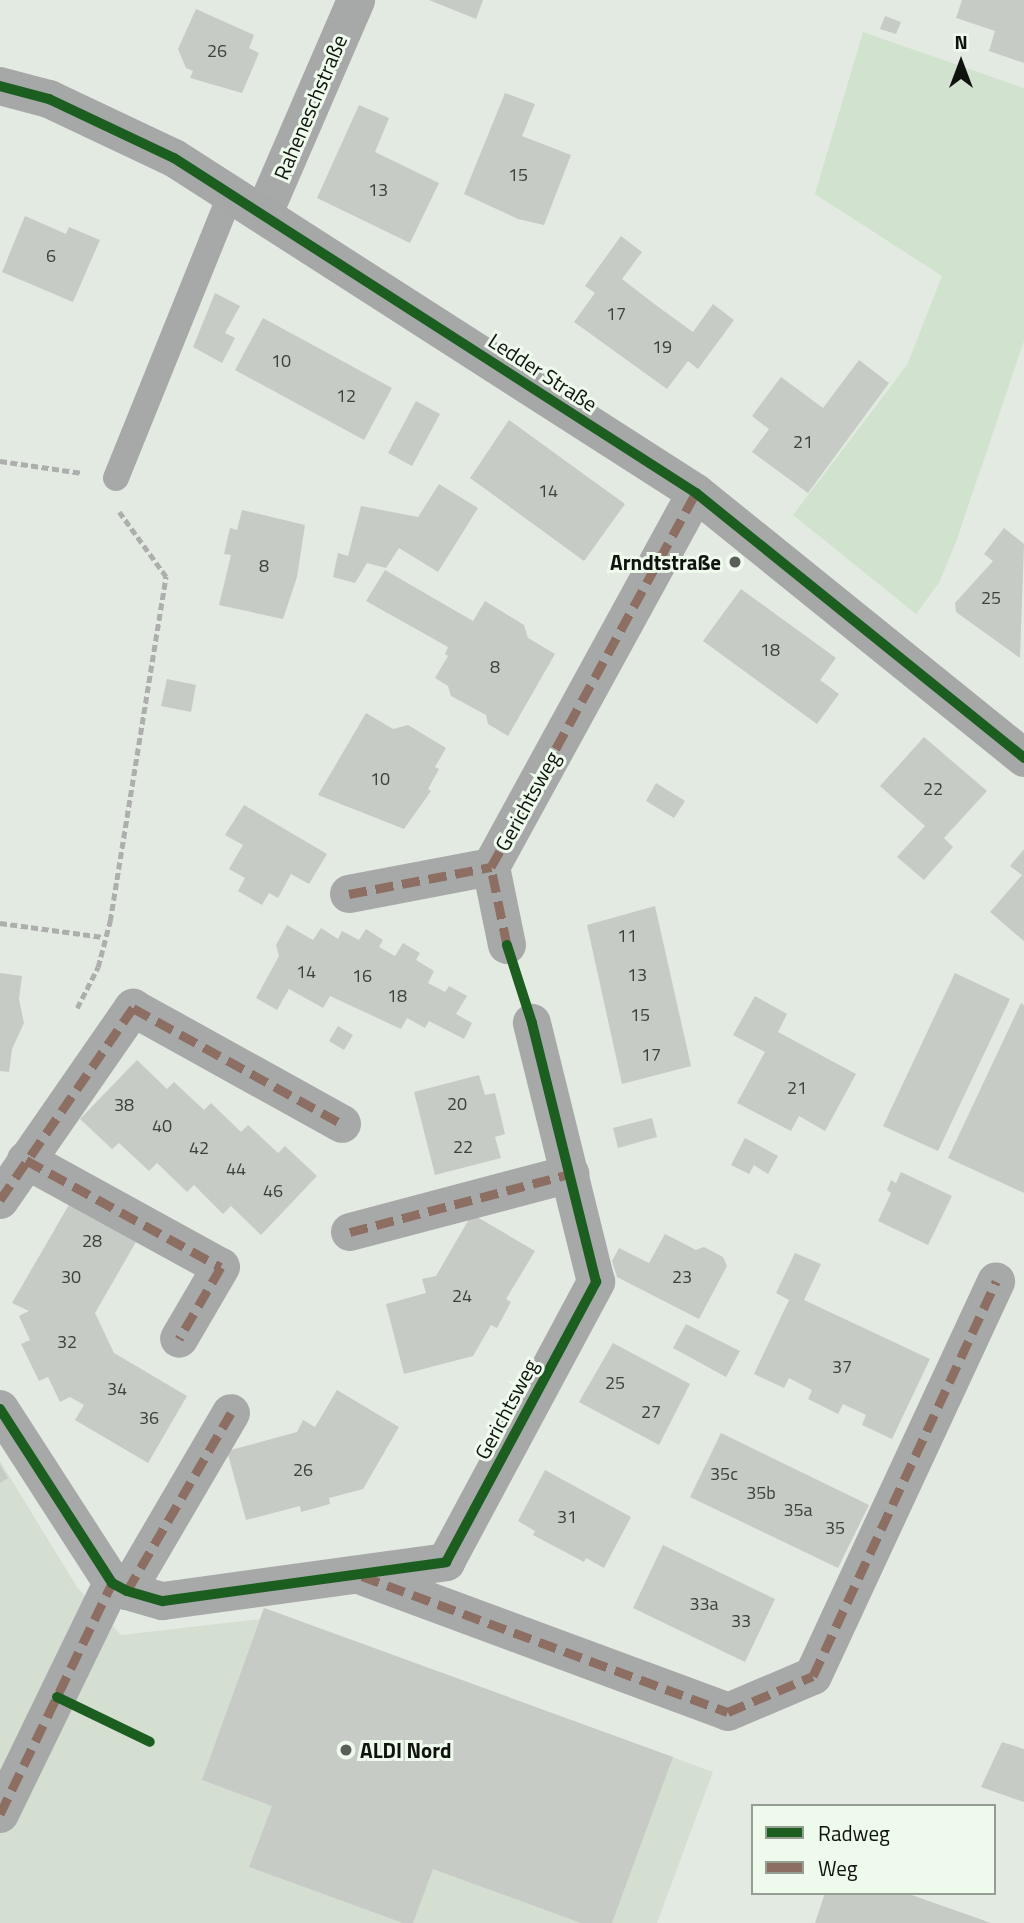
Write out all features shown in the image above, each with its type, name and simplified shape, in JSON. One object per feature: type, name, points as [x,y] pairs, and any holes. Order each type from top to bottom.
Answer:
[{"type":"main road","name":"Ledder Straße","points":[[0,86],[49,99],[104,122],[231,193],[696,494],[1024,758]]},
{"type":"street","name":"Raheneschstraße","points":[[264,213],[356,0]]},
{"type":"street","name":"Gerichtsweg","points":[[507,945],[491,867],[696,494]]},
{"type":"street","points":[[349,894],[491,867]]},
{"type":"street","points":[[0,1200],[133,1008],[342,1124]]},
{"type":"street","name":"Gerichtsweg","points":[[120,1587],[163,1601],[362,1576],[446,1562],[596,1282],[532,1023]]},
{"type":"street","points":[[26,1160],[221,1267],[179,1339]]},
{"type":"street","points":[[350,1232],[570,1174]]},
{"type":"street","name":"Gerichtsweg","points":[[362,1576],[728,1712],[813,1676],[996,1281]]},
{"type":"street","points":[[0,1409],[120,1587]]},
{"type":"street","points":[[0,1814],[120,1587],[231,1413]]},
{"type":"lane","points":[[116,478],[231,193]]},
{"type":"path","points":[[0,461],[116,478],[120,515],[166,576],[110,921],[103,937],[98,967],[76,1011]]},
{"type":"path","points":[[0,923],[103,937]]},
{"type":"shaded area","points":[[0,1461],[77,1587],[121,1635],[260,1619],[264,1608],[713,1772],[657,1923],[0,1923]]},
{"type":"green space","points":[[863,32],[1024,88],[1024,341],[956,542],[939,583],[916,614],[793,515],[907,365],[942,276],[815,194]]},
{"type":"building","points":[[429,0],[483,0],[476,19]]},
{"type":"building","points":[[962,0],[1024,0],[1024,63],[989,51],[995,31],[956,18]]},
{"type":"building","points":[[196,9],[254,35],[249,48],[259,53],[242,93],[190,78],[193,71],[186,68],[178,49]]},
{"type":"building","points":[[885,16],[901,22],[896,34],[880,29]]},
{"type":"building","points":[[505,93],[535,104],[522,136],[571,155],[544,225],[518,219],[464,194]]},
{"type":"building","points":[[359,105],[389,118],[375,152],[439,183],[410,243],[317,198]]},
{"type":"building","points":[[25,216],[66,234],[69,227],[100,240],[73,302],[2,272]]},
{"type":"building","points":[[621,236],[642,252],[622,279],[657,306],[693,332],[713,304],[734,320],[698,369],[688,361],[667,389],[574,322],[595,293],[585,286]]},
{"type":"building","points":[[215,293],[240,306],[225,333],[235,338],[222,363],[193,347]]},
{"type":"building","points":[[263,318],[392,388],[364,440],[235,370]]},
{"type":"building","points":[[859,360],[889,383],[808,493],[752,452],[769,429],[752,416],[781,377],[823,408]]},
{"type":"building","points":[[416,401],[440,414],[412,466],[388,453]]},
{"type":"building","points":[[509,420],[625,504],[584,561],[470,478]]},
{"type":"building","points":[[439,484],[478,508],[438,572],[399,548],[386,568],[367,563],[355,583],[333,577],[338,553],[348,556],[361,506],[418,517]]},
{"type":"building","points":[[242,510],[305,525],[297,577],[283,619],[219,605],[231,555],[224,554],[230,528],[237,530]]},
{"type":"building","points":[[1004,528],[1024,544],[1020,658],[956,612],[955,603],[993,561],[984,554]]},
{"type":"building","points":[[385,570],[473,621],[485,601],[524,625],[528,638],[555,654],[508,736],[488,724],[486,715],[451,696],[448,686],[435,678],[448,656],[445,654],[448,647],[366,601]]},
{"type":"building","points":[[741,589],[836,658],[820,680],[839,694],[817,724],[703,641]]},
{"type":"building","points":[[167,679],[196,685],[191,712],[161,706]]},
{"type":"building","points":[[366,713],[393,729],[408,725],[446,748],[435,767],[439,769],[428,789],[431,791],[404,829],[318,795]]},
{"type":"building","points":[[924,737],[987,791],[944,838],[953,847],[924,880],[897,857],[925,826],[880,786]]},
{"type":"building","points":[[656,783],[685,801],[674,818],[646,801]]},
{"type":"building","points":[[244,805],[327,854],[309,884],[291,874],[278,898],[269,893],[262,905],[238,891],[245,878],[229,869],[243,845],[225,835]]},
{"type":"building","points":[[1024,849],[1024,941],[990,912],[1022,875],[1010,866]]},
{"type":"building","points":[[655,906],[691,1066],[622,1084],[587,925]]},
{"type":"building","points":[[287,925],[313,940],[321,928],[338,939],[342,931],[359,940],[366,929],[383,940],[379,947],[395,956],[403,943],[420,953],[416,960],[434,971],[428,983],[445,992],[449,986],[467,996],[456,1014],[472,1023],[464,1039],[429,1021],[425,1028],[407,1018],[401,1029],[330,996],[323,1008],[289,989],[277,1010],[256,998],[279,956],[276,945]]},
{"type":"building","points":[[0,973],[22,976],[19,999],[24,1023],[12,1049],[9,1072],[0,1071]]},
{"type":"building","points":[[955,973],[1010,999],[938,1151],[883,1126]]},
{"type":"building","points":[[755,996],[787,1014],[778,1032],[856,1074],[825,1131],[799,1116],[791,1131],[737,1103],[765,1052],[733,1035]]},
{"type":"building","points":[[1021,1003],[1024,1005],[1024,1193],[948,1158]]},
{"type":"building","points":[[338,1026],[353,1035],[344,1050],[329,1041]]},
{"type":"building","points":[[137,1060],[167,1089],[174,1082],[204,1110],[211,1103],[241,1132],[248,1125],[278,1153],[285,1146],[317,1176],[261,1235],[231,1206],[223,1214],[194,1185],[187,1192],[157,1163],[149,1171],[119,1143],[112,1149],[80,1119]]},
{"type":"building","points":[[479,1075],[485,1095],[495,1093],[505,1134],[495,1137],[501,1158],[435,1175],[414,1092]]},
{"type":"building","points":[[652,1118],[657,1137],[618,1148],[613,1128]]},
{"type":"building","points":[[745,1138],[778,1156],[768,1174],[754,1165],[749,1174],[731,1165]]},
{"type":"building","points":[[901,1172],[952,1196],[928,1245],[878,1221],[891,1193],[887,1190],[891,1180],[896,1183]]},
{"type":"building","points":[[70,1203],[136,1242],[95,1313],[114,1353],[187,1396],[148,1463],[75,1420],[84,1405],[70,1397],[60,1402],[48,1377],[39,1381],[21,1344],[30,1340],[19,1316],[29,1311],[12,1303]]},
{"type":"building","points":[[472,1214],[535,1251],[506,1299],[511,1302],[497,1328],[491,1325],[473,1356],[404,1374],[386,1304],[426,1293],[422,1279],[436,1276]]},
{"type":"building","points":[[665,1234],[696,1250],[704,1247],[723,1257],[727,1266],[699,1319],[617,1277],[612,1261],[619,1248],[649,1263]]},
{"type":"building","points":[[795,1253],[821,1264],[804,1300],[930,1359],[892,1439],[862,1425],[866,1415],[843,1404],[838,1414],[808,1399],[812,1390],[789,1378],[784,1388],[754,1374],[789,1300],[776,1293]]},
{"type":"building","points":[[686,1324],[740,1351],[726,1377],[673,1348]]},
{"type":"building","points":[[613,1343],[690,1384],[659,1445],[579,1402]]},
{"type":"building","points":[[337,1390],[399,1427],[363,1489],[329,1498],[330,1504],[301,1512],[300,1506],[246,1520],[227,1451],[297,1432],[303,1420],[315,1427]]},
{"type":"building","points":[[721,1433],[869,1505],[838,1568],[690,1497]]},
{"type":"building","points":[[0,1465],[8,1478],[0,1483]]},
{"type":"building","points":[[545,1470],[631,1517],[604,1568],[586,1558],[584,1562],[533,1535],[535,1531],[518,1521]]},
{"type":"building","points":[[663,1545],[775,1599],[745,1662],[633,1608]]},
{"type":"building","points":[[264,1608],[673,1757],[612,1923],[581,1923],[433,1869],[413,1923],[403,1923],[249,1867],[272,1806],[202,1780]]},
{"type":"building","points":[[1002,1742],[1024,1749],[1024,1802],[981,1787]]},
{"type":"building","points":[[824,1895],[912,1895],[991,1923],[815,1923]]},
{"type":"marked path","points":[[507,945],[491,867],[696,493]]},
{"type":"marked path","points":[[349,894],[491,867]]},
{"type":"marked path","points":[[0,1200],[133,1008],[342,1124]]},
{"type":"marked path","points":[[26,1160],[221,1267],[179,1339]]},
{"type":"marked path","points":[[350,1232],[570,1174]]},
{"type":"marked path","points":[[362,1576],[728,1712],[813,1676],[996,1281]]},
{"type":"marked path","points":[[127,1591],[231,1413]]},
{"type":"marked path","points":[[0,1814],[112,1583]]},
{"type":"cycle path","points":[[0,86],[49,99],[174,158],[696,493],[1024,758]]},
{"type":"cycle path","points":[[0,1409],[112,1583],[127,1591],[163,1601],[446,1562],[596,1282],[532,1023],[507,945]]},
{"type":"cycle path","points":[[57,1697],[150,1742]]},
{"type":"place","name":"Arndtstraße","points":[[735,562]]},
{"type":"place","name":"ALDI Nord","points":[[346,1750]]}]
